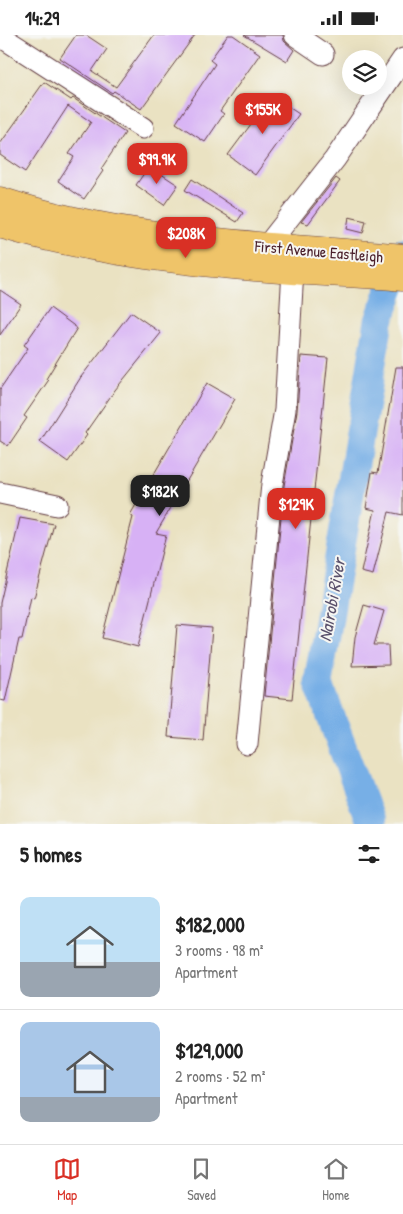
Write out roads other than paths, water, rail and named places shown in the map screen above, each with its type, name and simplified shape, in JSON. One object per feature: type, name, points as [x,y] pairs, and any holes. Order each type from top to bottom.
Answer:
[{"type":"main road","name":"First Avenue Eastleigh","points":[[0,201],[69,219],[139,232],[266,247],[392,266]]},
{"type":"main road","name":"First Avenue Eastleigh","points":[[0,224],[122,251],[293,271],[392,266]]},
{"type":"street","points":[[295,35],[323,54]]},
{"type":"street","points":[[0,36],[143,128]]},
{"type":"street","points":[[266,247],[335,159],[403,59]]},
{"type":"street","points":[[246,744],[272,484],[285,410],[293,271]]},
{"type":"street","points":[[0,493],[56,505]]},
{"type":"waterway","name":"Nairobi River","points":[[371,824],[318,682],[379,321],[403,253]]}]
